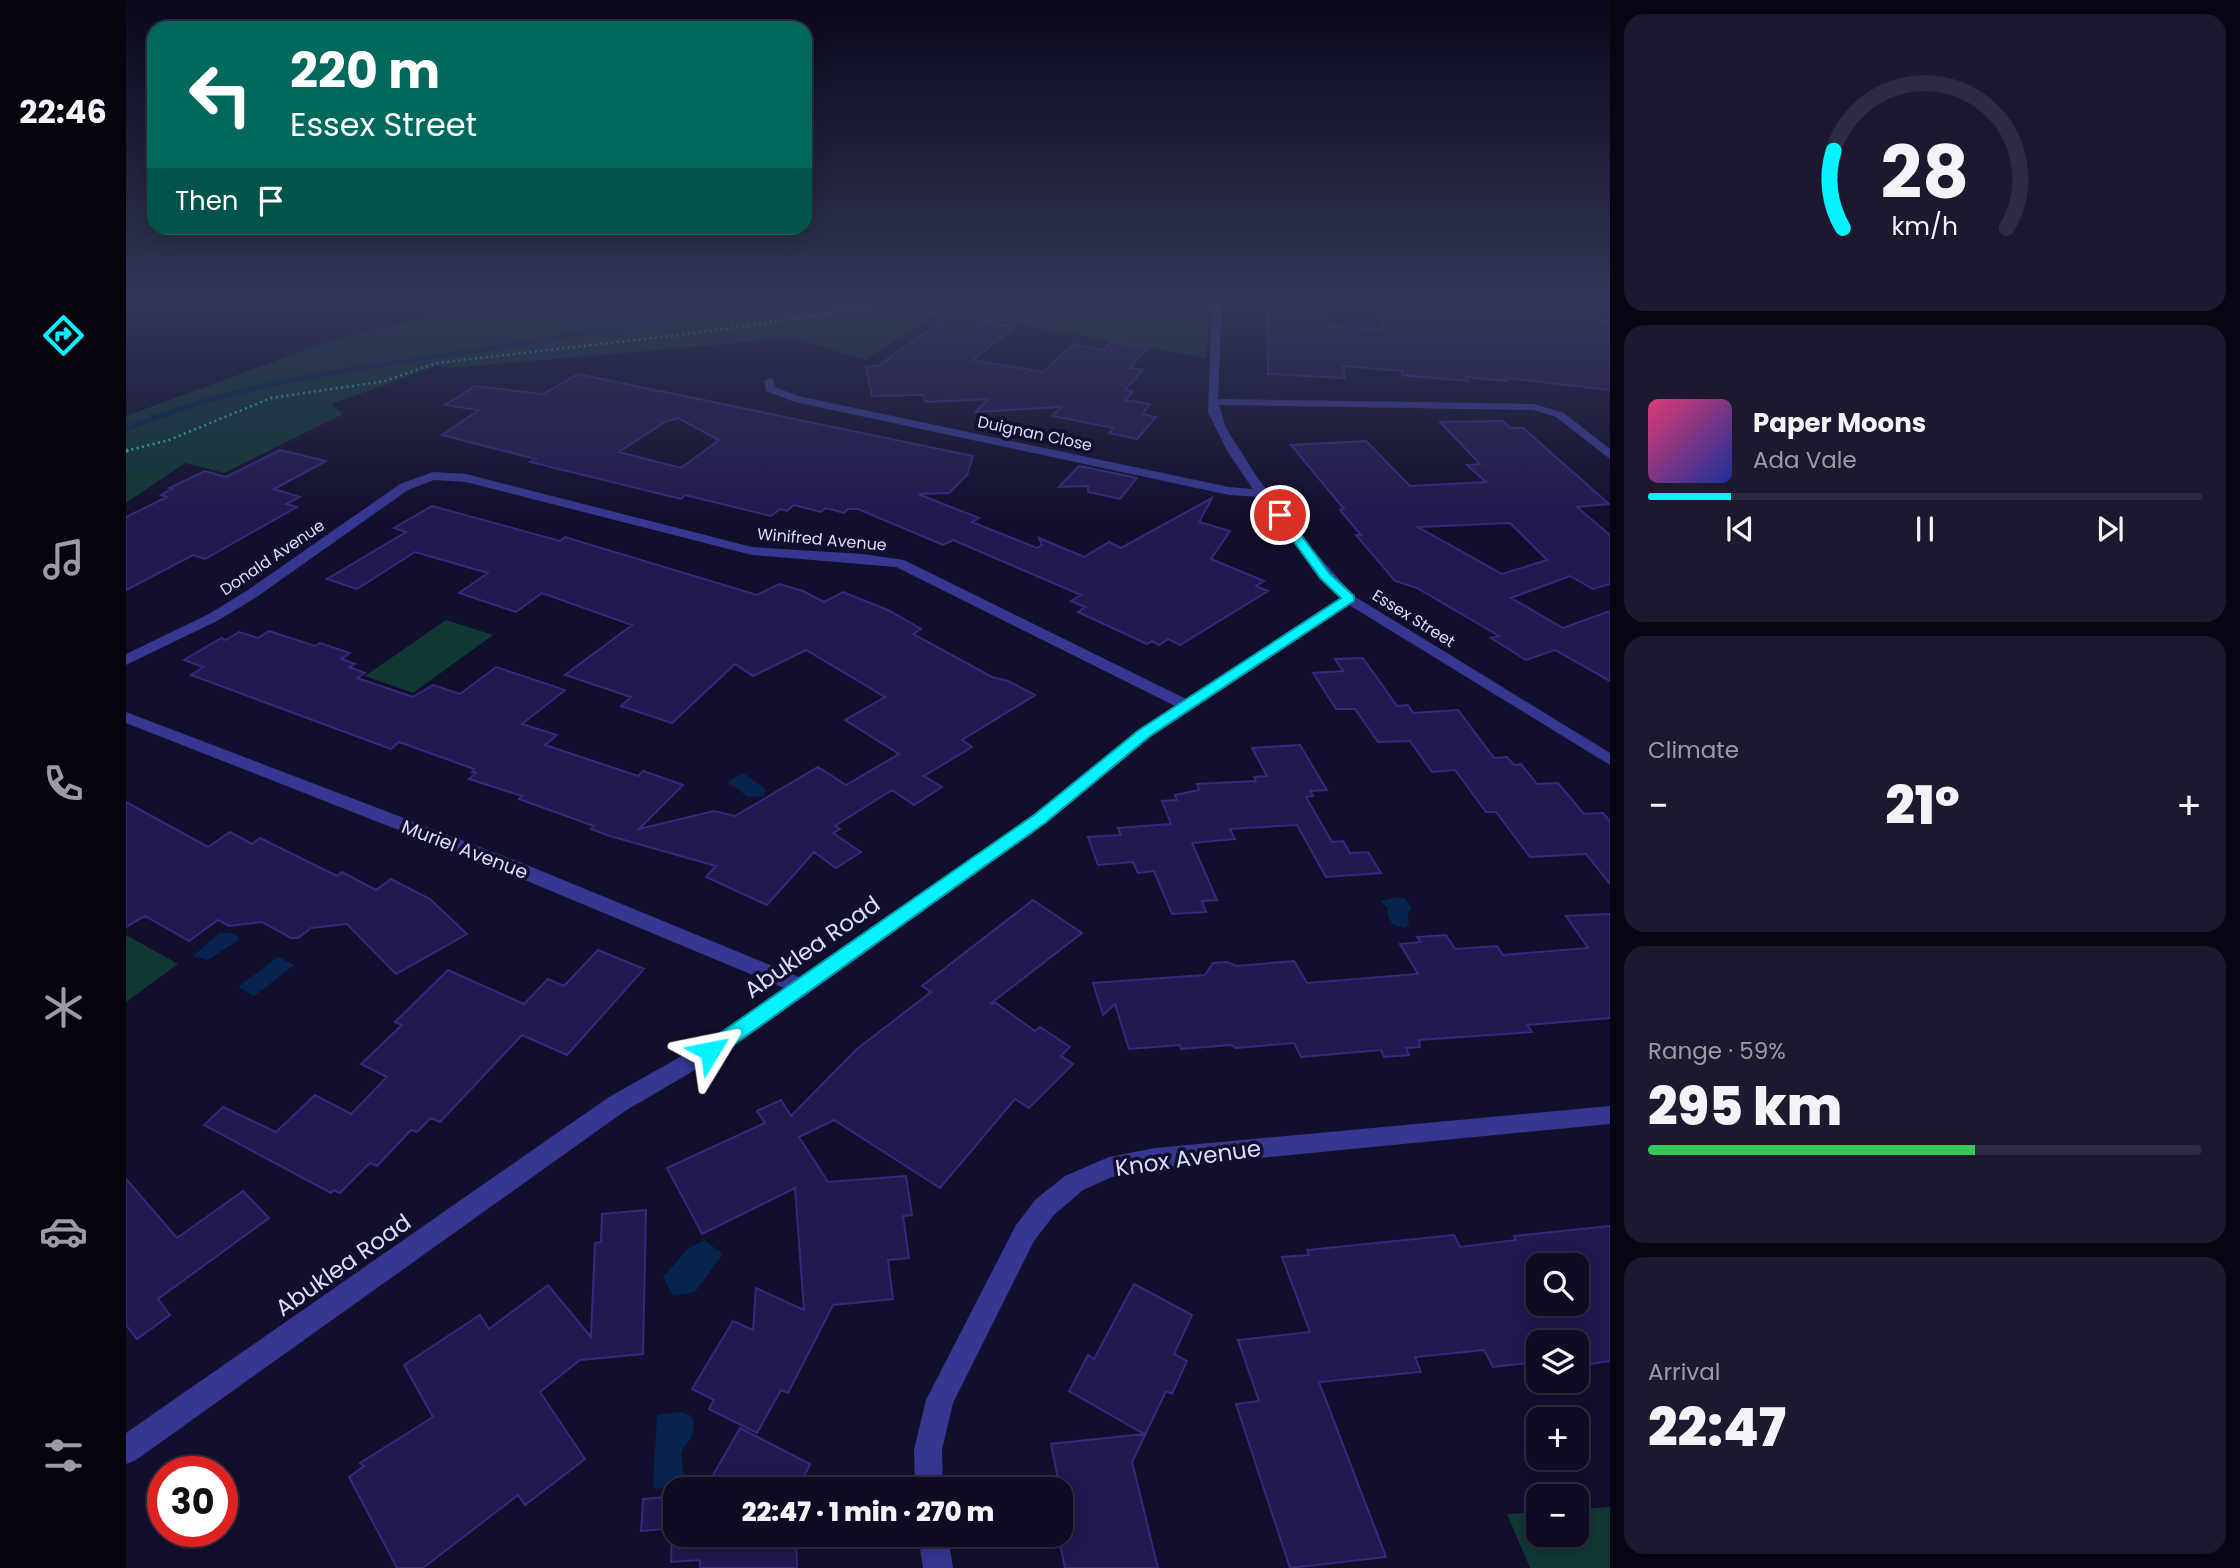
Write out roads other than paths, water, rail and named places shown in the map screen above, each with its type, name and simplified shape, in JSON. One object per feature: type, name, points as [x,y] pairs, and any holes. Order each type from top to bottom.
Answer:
[{"type":"street","name":"Essex Street","points":[[1215,372],[1216,421],[1223,435],[1326,576],[1349,598],[1610,760]]},
{"type":"street","name":"Duignan Close","points":[[769,380],[770,388],[795,399],[1229,491],[1265,494]]},
{"type":"street","points":[[1214,402],[1534,407],[1560,415],[1610,455]]},
{"type":"street","name":"Donald Avenue","points":[[126,660],[214,617],[253,593],[404,487],[433,476]]},
{"type":"street","name":"Winifred Avenue","points":[[433,476],[466,478],[752,551],[863,558],[898,563],[1185,705]]},
{"type":"street","name":"Abuklea Road","points":[[126,1450],[617,1104],[710,1051],[802,987],[1040,819],[1145,733],[1349,598]]},
{"type":"street","name":"Muriel Avenue","points":[[126,717],[515,868],[802,987]]},
{"type":"street","name":"Knox Avenue","points":[[929,1477],[928,1450],[940,1401],[1026,1233],[1045,1207],[1074,1183],[1109,1167],[1155,1158],[1610,1115]]},
{"type":"street","points":[[935,1547],[938,1568]]},
{"type":"water","points":[[743,773],[765,789],[764,796],[748,797],[728,782]]},
{"type":"water","points":[[1404,898],[1412,907],[1408,913],[1409,925],[1404,928],[1391,922],[1388,908],[1380,901]]},
{"type":"water","points":[[219,933],[231,933],[239,937],[208,960],[193,956]]},
{"type":"water","points":[[278,957],[294,965],[254,996],[238,987]]},
{"type":"water","points":[[704,1240],[723,1254],[695,1292],[673,1296],[663,1277],[688,1249]]},
{"type":"water","points":[[679,1412],[690,1415],[694,1421],[692,1436],[681,1452],[684,1477],[663,1477],[663,1488],[653,1489],[657,1415]]},
{"type":"waterway","points":[[126,429],[215,398],[335,372]]}]
